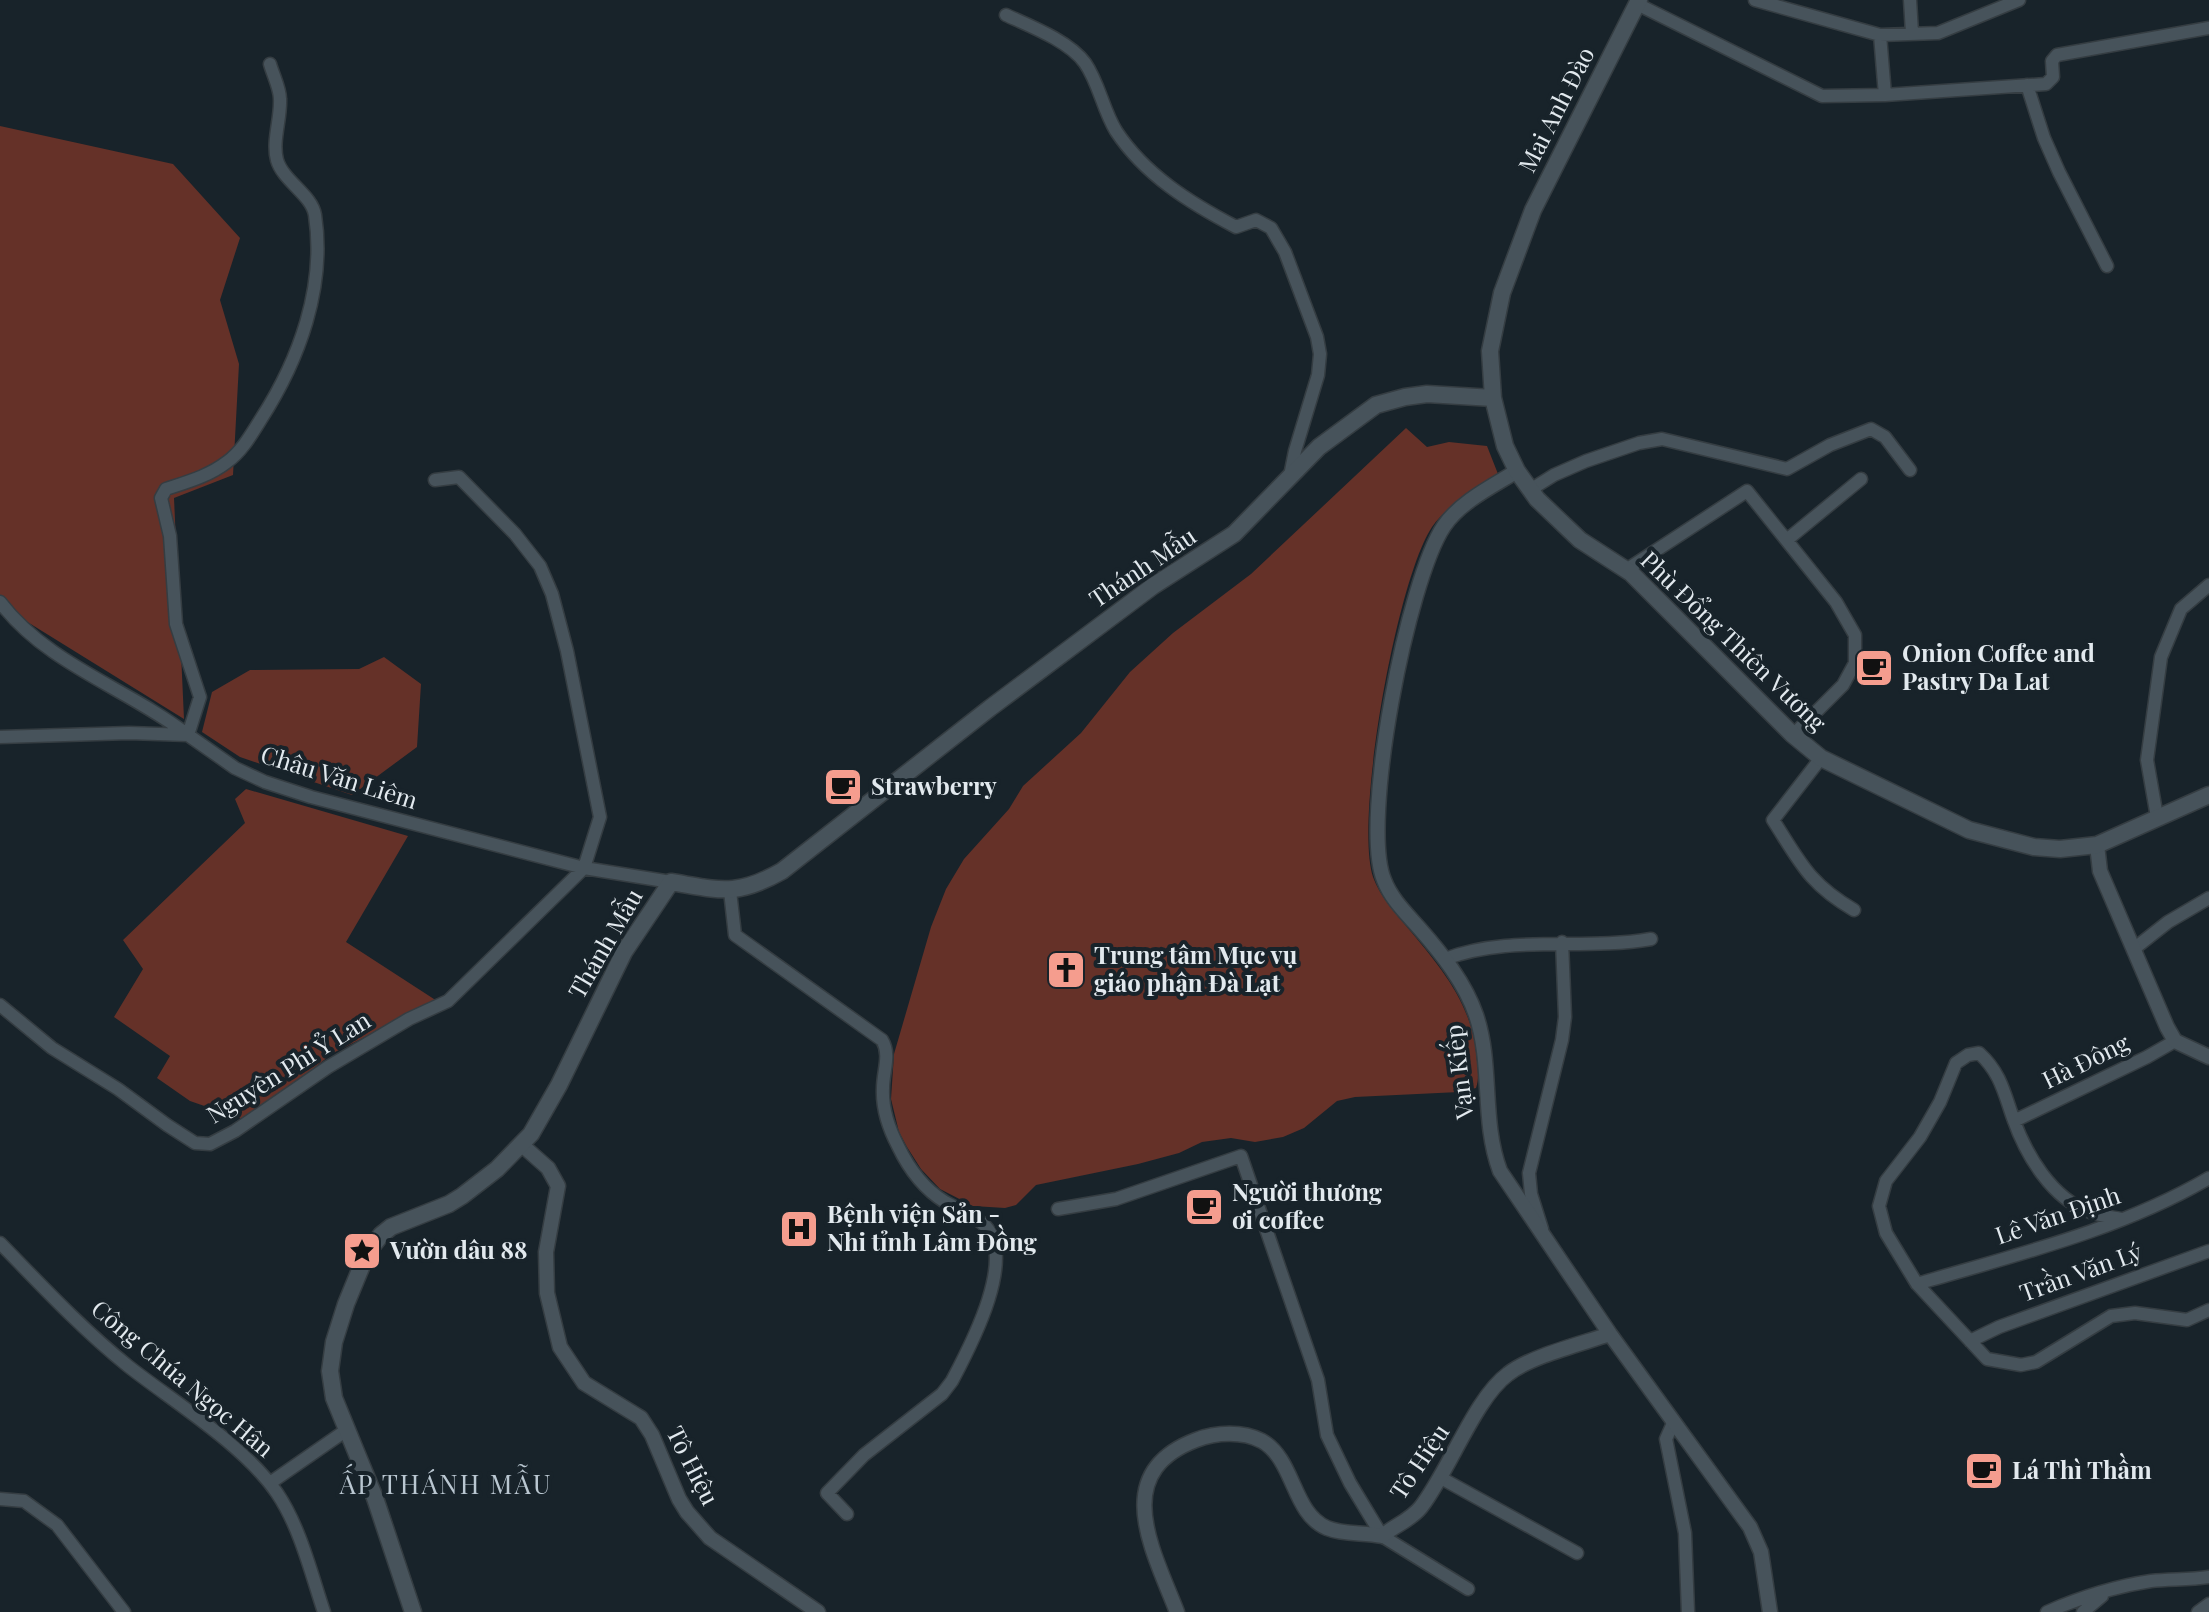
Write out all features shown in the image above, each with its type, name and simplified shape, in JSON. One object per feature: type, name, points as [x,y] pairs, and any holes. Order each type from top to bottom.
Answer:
[{"type":"main road","name":"Mai Anh Đào","points":[[1521,242],[1533,210],[1638,2]]},
{"type":"main road","name":"Phù Đổng Thiên Vương","points":[[1521,242],[1502,293],[1490,351],[1493,398],[1505,446],[1517,471],[1547,510],[1580,540],[1626,570],[1793,735],[1821,758],[1969,830],[2034,847],[2060,849],[2097,845],[2209,795]]},
{"type":"main road","name":"Thánh Mẫu","points":[[413,1612],[375,1498],[334,1398],[330,1371],[334,1342],[367,1253],[381,1235],[391,1227],[462,1196],[522,1145],[543,1116],[624,952],[671,882],[730,891],[756,886],[819,844],[990,708],[1153,586],[1234,534],[1336,432],[1376,405],[1427,394],[1493,398]]},
{"type":"street","points":[[1755,0],[1880,35],[1938,33],[2019,0]]},
{"type":"street","points":[[1910,0],[1912,33]]},
{"type":"street","points":[[1638,2],[1822,96],[2046,84],[2050,80],[2052,61],[2057,55],[2209,28]]},
{"type":"street","points":[[1006,15],[1051,36],[1084,62],[1117,131],[1152,172],[1186,200],[1236,227],[1256,220],[1271,228],[1285,252],[1317,337],[1320,354],[1318,375],[1290,476]]},
{"type":"street","points":[[1880,35],[1885,95]]},
{"type":"street","points":[[0,737],[129,733],[188,735],[200,697],[176,624],[170,536],[161,498],[166,489],[214,472],[246,443],[277,394],[302,337],[312,296],[316,253],[315,212],[278,164],[280,97],[270,64]]},
{"type":"street","points":[[2027,85],[2059,172],[2107,266]]},
{"type":"street","points":[[1530,490],[1586,461],[1639,443],[1662,439],[1787,469],[1830,445],[1871,429],[1885,437],[1910,470]]},
{"type":"street","name":"Vạn Kiếp","points":[[1517,471],[1456,513],[1436,539],[1423,568],[1399,661],[1381,779],[1377,853],[1382,877],[1396,901],[1445,959],[1463,986],[1477,1017],[1484,1058],[1487,1116],[1495,1158],[1508,1185],[1610,1334],[1750,1527],[1761,1552],[1770,1612]]},
{"type":"street","points":[[435,480],[459,477],[515,534],[540,566],[552,594],[567,651],[600,817],[584,868]]},
{"type":"street","points":[[1788,539],[1861,479]]},
{"type":"street","points":[[1626,570],[1747,491],[1836,602],[1855,635],[1855,663],[1843,685],[1793,735]]},
{"type":"street","points":[[2157,817],[2147,760],[2161,657],[2181,609],[2209,585]]},
{"type":"street","name":"Châu Văn Liêm","points":[[0,602],[17,623],[63,660],[167,719],[235,768],[274,785],[376,815],[584,868],[671,882]]},
{"type":"street","points":[[1821,758],[1773,820],[1808,875],[1827,894],[1854,910]]},
{"type":"street","points":[[2097,845],[2100,871],[2175,1041],[2209,1057]]},
{"type":"street","name":"Nguyên Phi Ỷ Lan","points":[[0,1005],[52,1048],[118,1089],[167,1125],[195,1143],[210,1144],[235,1131],[328,1067],[409,1019],[448,1001],[584,868]]},
{"type":"street","points":[[730,891],[735,935],[882,1040],[887,1053],[883,1097],[897,1145],[928,1189],[980,1221],[993,1241],[996,1263],[994,1282],[952,1381],[942,1394],[864,1455],[827,1493],[847,1514]]},
{"type":"street","points":[[2135,948],[2168,922],[2209,898]]},
{"type":"street","points":[[1445,959],[1509,946],[1651,939]]},
{"type":"street","points":[[1544,1237],[1531,1194],[1529,1173],[1563,1028],[1562,942]]},
{"type":"street","name":"Hà Đông","points":[[2014,1121],[2175,1041]]},
{"type":"street","points":[[2121,1219],[2092,1213],[2057,1191],[2042,1174],[2014,1121],[2004,1086],[1993,1066],[1979,1053],[1968,1055],[1956,1063],[1940,1102],[1920,1137],[1886,1181],[1879,1206],[1886,1233],[1917,1284],[1987,1359],[2021,1365],[2036,1362],[2111,1316],[2135,1313],[2187,1320],[2209,1310]]},
{"type":"street","name":"Tô Hiệu","points":[[522,1145],[548,1168],[558,1186],[546,1252],[547,1293],[560,1347],[568,1361],[577,1375],[595,1391],[641,1418],[652,1435],[679,1499],[710,1538],[818,1612]]},
{"type":"street","points":[[1058,1209],[1116,1199],[1241,1156],[1318,1380],[1327,1435],[1350,1483],[1382,1536]]},
{"type":"street","name":"Lê Văn Định","points":[[1917,1284],[1995,1262],[2121,1219],[2173,1199],[2209,1178]]},
{"type":"street","name":"Công Chúa Ngọc Hân","points":[[0,1243],[70,1314],[126,1364],[205,1423],[270,1483],[279,1495],[299,1540],[324,1612]]},
{"type":"street","name":"Trần Văn Lý","points":[[1970,1341],[1999,1327],[2209,1251]]},
{"type":"street","name":"Tô Hiệu","points":[[1382,1536],[1419,1510],[1441,1478],[1479,1409],[1504,1377],[1523,1365],[1610,1334]]},
{"type":"street","points":[[1674,1421],[1666,1439],[1685,1533],[1688,1612]]},
{"type":"street","points":[[270,1483],[348,1429]]},
{"type":"street","points":[[1177,1612],[1143,1516],[1143,1495],[1150,1477],[1166,1457],[1198,1439],[1232,1434],[1254,1437],[1265,1443],[1279,1459],[1314,1519],[1328,1528],[1382,1536],[1468,1589]]},
{"type":"street","points":[[1441,1478],[1577,1553]]},
{"type":"street","points":[[0,1499],[24,1501],[57,1525],[124,1612]]},
{"type":"street","points":[[2047,1612],[2069,1602],[2151,1581],[2209,1577]]},
{"type":"street","points":[[2083,1612],[2113,1590]]},
{"type":"street","points":[[2198,1612],[2209,1604]]},
{"type":"shaded area","points":[[0,126],[173,164],[240,238],[220,300],[239,364],[233,475],[174,498],[184,719],[0,605]]},
{"type":"shaded area","points":[[1406,428],[1427,447],[1449,442],[1487,446],[1498,474],[1446,511],[1432,527],[1419,555],[1405,595],[1382,699],[1369,805],[1373,877],[1388,904],[1441,970],[1460,1000],[1473,1034],[1478,1070],[1476,1088],[1337,1101],[1304,1128],[1283,1137],[1255,1142],[1231,1138],[1202,1142],[1179,1153],[1138,1164],[1036,1185],[1016,1205],[1005,1208],[973,1206],[940,1189],[921,1169],[899,1132],[891,1099],[894,1054],[931,927],[946,889],[964,859],[1009,809],[1023,786],[1081,733],[1130,672],[1173,633],[1251,574]]},
{"type":"shaded area","points":[[384,657],[421,684],[417,747],[352,795],[240,757],[202,732],[212,692],[250,670],[359,669]]},
{"type":"shaded area","points":[[246,789],[408,836],[346,942],[437,1001],[333,1053],[277,1097],[242,1119],[190,1101],[157,1078],[170,1056],[114,1017],[143,969],[123,940],[245,823],[235,799]]},
{"type":"place","name":"Onion Coffee and Pastry Da Lat","points":[[1874,668]]},
{"type":"place","name":"Strawberry","points":[[843,787]]},
{"type":"place","name":"Trung tâm Mục vụ giáo phận Đà Lạt","points":[[1066,970]]},
{"type":"place","name":"Người thương ơi coffee","points":[[1204,1207]]},
{"type":"place","name":"Bệnh viện Sản - Nhi tỉnh Lâm Đồng","points":[[799,1229]]},
{"type":"place","name":"Vườn dâu 88","points":[[362,1251]]},
{"type":"place","name":"Lá Thì Thầm","points":[[1984,1471]]},
{"type":"district","name":"ẤP THÁNH MẪU","points":[[446,1485]]}]
